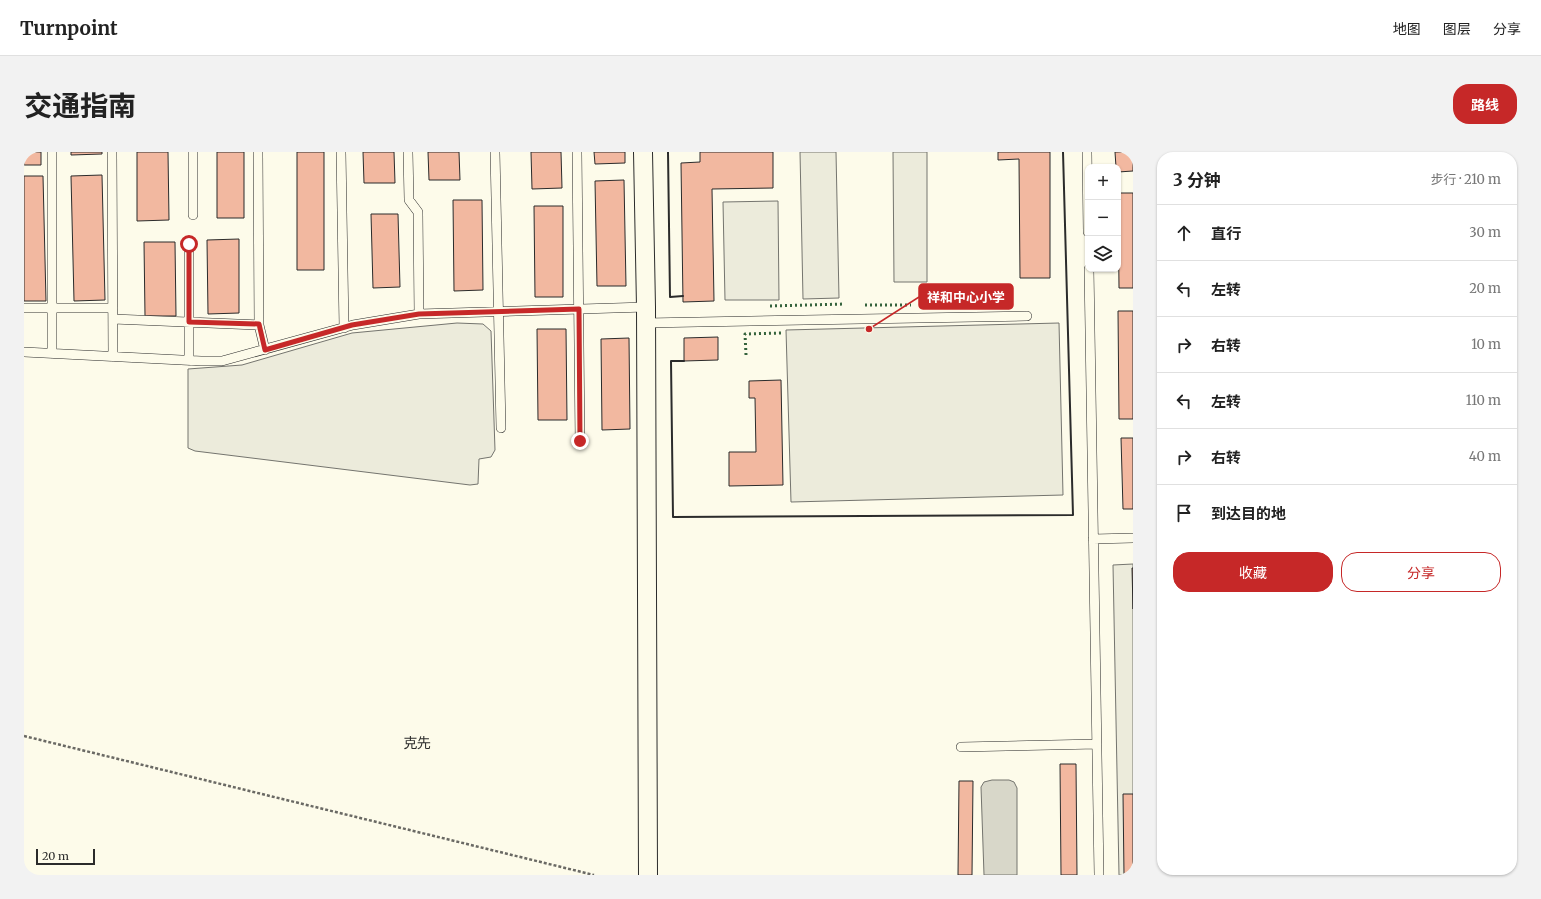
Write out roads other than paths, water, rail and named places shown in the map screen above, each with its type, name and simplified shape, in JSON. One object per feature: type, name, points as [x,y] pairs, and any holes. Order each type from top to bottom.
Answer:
[{"type":"street","points":[[643,152],[646,315],[648,875]]},
{"type":"lane","points":[[52,152],[52,354]]},
{"type":"lane","points":[[112,152],[113,357]]},
{"type":"lane","points":[[193,152],[193,215]]},
{"type":"lane","points":[[258,152],[259,324],[265,350]]},
{"type":"lane","points":[[341,152],[344,328]]},
{"type":"lane","points":[[408,152],[408,200],[418,212],[419,314]]},
{"type":"lane","points":[[496,152],[501,428]]},
{"type":"lane","points":[[577,152],[580,441]]},
{"type":"lane","points":[[1087,152],[1088,200]]},
{"type":"lane","points":[[189,244],[189,361]]},
{"type":"lane","points":[[1089,272],[1099,875]]},
{"type":"lane","points":[[24,308],[113,308]]},
{"type":"lane","points":[[24,352],[189,361],[222,361],[344,328],[419,314],[579,309],[646,315],[1027,316]]},
{"type":"lane","points":[[113,319],[259,324]]},
{"type":"lane","points":[[1093,539],[1133,538]]},
{"type":"lane","points":[[961,747],[1097,744]]},
{"type":"place","name":"祥和中心小学","points":[[869,329]]},
{"type":"district","name":"克先","points":[[417,743]]}]
